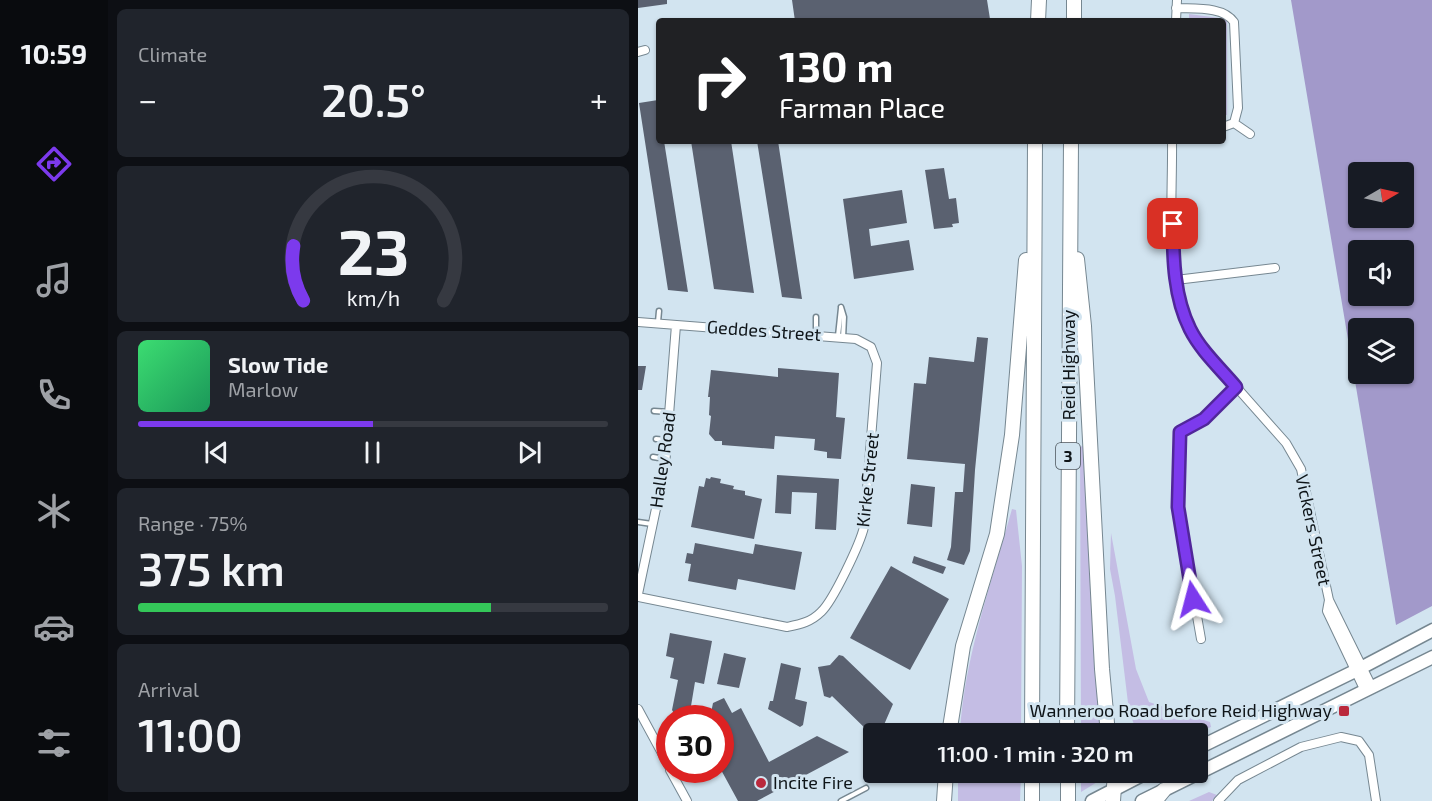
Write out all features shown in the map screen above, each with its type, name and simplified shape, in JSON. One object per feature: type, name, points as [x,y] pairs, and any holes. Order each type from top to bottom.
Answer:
[{"type":"highway","points":[[1038,18],[1039,0]]},
{"type":"highway","points":[[1074,0],[1074,18]]},
{"type":"highway","name":"Reid Highway","points":[[1032,723],[1035,144]]},
{"type":"highway","name":"Reid Highway","points":[[1067,723],[1071,144]]},
{"type":"highway","points":[[1070,179],[1084,326],[1099,622],[1109,723]]},
{"type":"highway","points":[[951,723],[964,646],[999,523],[1012,435],[1022,288],[1033,189]]},
{"type":"highway","points":[[1208,743],[1433,630]]},
{"type":"highway","points":[[1142,801],[1159,795],[1433,657]]},
{"type":"highway","points":[[946,783],[946,801]]},
{"type":"highway","points":[[1032,783],[1032,801]]},
{"type":"highway","points":[[1068,783],[1068,801]]},
{"type":"highway","points":[[1092,801],[1114,795],[1132,783]]},
{"type":"street","points":[[1177,4],[1221,11],[1229,15],[1234,22],[1238,108],[1234,123]]},
{"type":"street","points":[[1226,126],[1234,123]]},
{"type":"street","points":[[1234,123],[1250,134]]},
{"type":"street","name":"Vickers Street","points":[[1172,144],[1173,262],[1180,300],[1189,328],[1200,346],[1286,443],[1301,470],[1329,600],[1327,611],[1369,689]]},
{"type":"street","points":[[1176,280],[1275,268]]},
{"type":"street","name":"Geddes Street","points":[[638,322],[856,339],[871,347],[877,363]]},
{"type":"street","name":"Halley Road","points":[[638,596],[641,563],[653,524],[666,459],[676,325]]},
{"type":"street","name":"Kirke Street","points":[[638,596],[787,627],[806,623],[823,611],[860,543],[864,527],[877,363]]},
{"type":"street","points":[[1200,639],[1178,507],[1180,432],[1204,419],[1236,387]]},
{"type":"street","points":[[638,709],[656,743]]},
{"type":"street","points":[[1218,801],[1238,780],[1301,747],[1341,737],[1354,739],[1364,745],[1369,754],[1376,801]]},
{"type":"street","points":[[677,783],[687,801]]},
{"type":"lane","points":[[841,307],[844,317],[840,337],[841,307]]},
{"type":"lane","points":[[658,323],[659,311]]},
{"type":"lane","points":[[816,317],[816,335]]},
{"type":"lane","points":[[654,411],[670,412]]},
{"type":"lane","points":[[656,439],[668,440]]},
{"type":"lane","points":[[653,457],[666,459]]},
{"type":"lane","points":[[638,522],[653,524]]},
{"type":"lane","points":[[841,801],[866,788]]},
{"type":"shaded area","points":[[1291,0],[1432,0],[1432,606],[1396,625],[1356,384],[1414,384],[1414,318],[1348,318],[1348,339]]},
{"type":"shaded area","points":[[1189,14],[1219,18],[1189,18]]},
{"type":"shaded area","points":[[1226,19],[1227,19],[1226,115]]},
{"type":"shaded area","points":[[1085,445],[1095,669],[1101,723],[1081,723],[1080,447]]},
{"type":"shaded area","points":[[1012,509],[1016,510],[1022,566],[1021,723],[961,723],[967,677]]},
{"type":"shaded area","points":[[1111,533],[1136,669],[1149,702],[1210,722],[1211,727],[1208,728],[1208,723],[1134,723],[1129,711],[1110,569]]},
{"type":"shaded area","points":[[958,783],[1021,783],[1020,801],[958,801]]},
{"type":"shaded area","points":[[1081,783],[1096,783],[1081,792]]},
{"type":"shaded area","points":[[1209,792],[1217,795],[1212,801],[1189,801]]},
{"type":"building","points":[[638,0],[667,0],[667,4],[638,8]]},
{"type":"building","points":[[792,0],[987,0],[990,18],[795,18]]},
{"type":"building","points":[[656,100],[656,144],[664,144],[688,292],[668,290],[639,103]]},
{"type":"building","points":[[691,144],[731,144],[754,293],[714,289]]},
{"type":"building","points":[[757,144],[778,144],[802,299],[782,297]]},
{"type":"building","points":[[944,168],[949,199],[956,198],[959,223],[952,224],[953,227],[934,229],[925,170]]},
{"type":"building","points":[[902,190],[907,223],[869,229],[871,246],[909,240],[914,270],[854,279],[843,199]]},
{"type":"building","points":[[977,337],[988,338],[975,470],[970,551],[964,565],[947,560],[951,547],[955,492],[963,492],[965,464],[907,459],[914,383],[926,384],[929,357],[974,362]]},
{"type":"building","points":[[638,366],[646,366],[642,390],[638,390]]},
{"type":"building","points":[[778,368],[839,373],[836,417],[845,418],[841,459],[827,458],[827,452],[814,450],[815,439],[775,436],[774,449],[722,445],[722,441],[715,441],[709,434],[711,416],[709,415],[710,397],[708,397],[711,370],[778,377]]},
{"type":"building","points":[[777,475],[839,479],[836,530],[815,529],[817,493],[792,492],[791,514],[775,513]]},
{"type":"building","points":[[706,478],[721,479],[720,483],[734,486],[733,489],[745,491],[745,495],[762,499],[754,539],[691,527],[699,486],[704,487]]},
{"type":"building","points":[[911,484],[935,487],[932,527],[907,524]]},
{"type":"building","points":[[695,543],[753,554],[755,544],[802,552],[795,590],[738,579],[736,590],[688,581],[691,564],[685,563],[687,553],[693,554]]},
{"type":"building","points":[[914,556],[946,567],[943,574],[912,563]]},
{"type":"building","points":[[891,566],[949,599],[910,670],[850,638]]},
{"type":"building","points":[[670,633],[712,641],[704,684],[695,682],[691,705],[673,705],[678,680],[670,678],[674,658],[666,656]]},
{"type":"building","points":[[724,653],[746,658],[739,688],[717,684]]},
{"type":"building","points":[[839,655],[843,656],[893,704],[885,723],[863,723],[863,726],[832,696],[830,698],[824,696],[818,667],[830,665]]},
{"type":"building","points":[[781,663],[801,668],[795,699],[807,702],[803,725],[800,727],[768,709],[770,701],[773,701]]},
{"type":"building","points":[[724,698],[728,705],[713,705]]},
{"type":"building","points":[[741,708],[769,762],[817,736],[849,752],[757,801],[738,801],[728,783],[734,783],[734,712]]},
{"type":"place","name":"Wanneroo Road before Reid Highway","points":[[1344,711]]},
{"type":"place","name":"Incite Fire","points":[[761,783]]},
{"type":"route","points":[[1173,224],[1173,262],[1180,300],[1189,328],[1200,346],[1236,387],[1204,419],[1180,432],[1178,507],[1193,599]]}]
